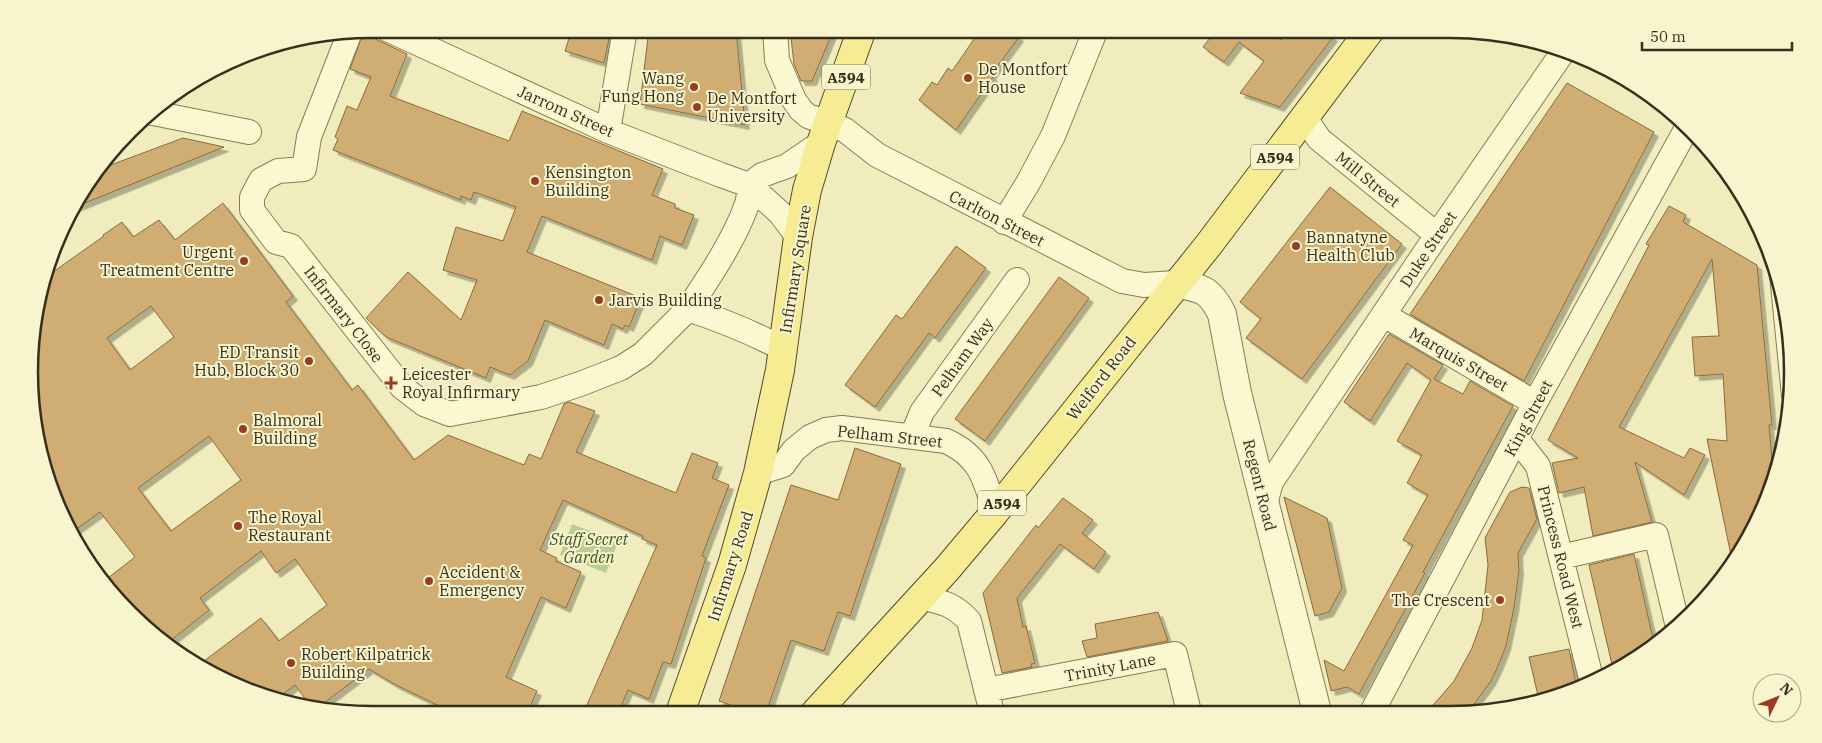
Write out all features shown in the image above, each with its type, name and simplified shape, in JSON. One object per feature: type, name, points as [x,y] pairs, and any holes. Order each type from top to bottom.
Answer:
[{"type":"main road","name":"A594","points":[[824,133],[859,38]]},
{"type":"main road","name":"Welford Road","points":[[821,706],[995,512],[1210,242],[1364,38]]},
{"type":"main road","name":"Infirmary Square","points":[[770,417],[783,350],[798,238],[807,190],[824,133]]},
{"type":"main road","name":"Infirmary Road","points":[[683,706],[732,565],[758,472],[770,417]]},
{"type":"street","name":"Infirmary Close","points":[[348,38],[309,137],[304,168],[278,171],[261,180],[252,197],[252,210],[276,242],[291,246],[402,387],[424,404],[450,414],[541,397],[622,368],[643,354],[688,309]]},
{"type":"street","name":"Jarrom Street","points":[[406,38],[608,131],[750,185],[780,212],[798,238]]},
{"type":"street","points":[[608,131],[624,38]]},
{"type":"street","name":"Carlton Street","points":[[776,38],[777,60],[794,100],[824,133],[845,130],[877,155],[1122,281],[1144,285],[1176,283]]},
{"type":"street","points":[[1004,222],[1028,183],[1053,136],[1092,38]]},
{"type":"street","name":"Duke Street","points":[[1265,504],[1271,482],[1292,450],[1560,56]]},
{"type":"street","points":[[159,114],[250,132]]},
{"type":"street","name":"Mill Street","points":[[1305,118],[1319,139],[1437,235]]},
{"type":"street","points":[[783,350],[750,332],[688,309],[708,279],[738,224],[747,203],[750,185],[762,175],[786,166],[824,133]]},
{"type":"street","name":"King Street","points":[[1375,706],[1535,402],[1684,133]]},
{"type":"street","name":"Pelham Way","points":[[912,436],[922,412],[1017,280]]},
{"type":"street","name":"Regent Road","points":[[1176,283],[1204,290],[1216,303],[1222,314],[1237,393],[1316,706]]},
{"type":"street","name":"Marquis Street","points":[[1384,314],[1535,402]]},
{"type":"street","name":"Pelham Street","points":[[758,472],[783,465],[794,450],[810,437],[826,430],[842,428],[946,441],[958,446],[968,454],[982,472],[995,512]]},
{"type":"street","points":[[1248,438],[1270,454],[1292,450]]},
{"type":"street","name":"Princess Road West","points":[[1516,439],[1538,466],[1590,675]]},
{"type":"street","points":[[1561,556],[1656,535],[1676,618]]},
{"type":"street","points":[[920,597],[950,605],[969,622],[990,706]]},
{"type":"street","name":"Trinity Lane","points":[[986,690],[1175,654],[1188,706]]},
{"type":"green space","name":"Staff Secret Garden","points":[[572,524],[618,542],[606,573],[560,555]]},
{"type":"building","points":[[361,38],[373,38],[407,54],[390,96],[509,141],[522,111],[663,169],[652,195],[675,204],[675,208],[694,215],[682,245],[660,236],[652,260],[542,216],[527,252],[641,298],[629,327],[625,325],[623,329],[612,324],[604,345],[545,320],[528,361],[510,375],[490,367],[486,378],[386,337],[366,318],[408,272],[461,320],[477,280],[443,270],[456,227],[503,241],[516,207],[474,192],[471,200],[461,196],[461,200],[333,150],[338,139],[335,137],[347,106],[357,110],[371,77],[350,69]]},
{"type":"building","points":[[569,38],[609,38],[604,63],[565,51]]},
{"type":"building","points":[[648,38],[737,38],[745,125],[640,104]]},
{"type":"building","points":[[791,38],[830,38],[812,81],[801,81],[794,64]]},
{"type":"building","name":"De Montfort House","points":[[975,38],[1018,38],[991,75],[993,77],[956,130],[919,100],[932,82],[937,85],[948,68],[952,71]]},
{"type":"building","points":[[1210,38],[1278,38],[1281,40],[1282,38],[1332,38],[1280,107],[1240,93],[1264,61],[1239,42],[1224,62],[1203,47]]},
{"type":"building","points":[[1567,83],[1654,132],[1524,381],[1410,314]]},
{"type":"building","points":[[183,138],[224,147],[82,204],[109,166]]},
{"type":"building","points":[[1330,187],[1402,244],[1302,379],[1246,338],[1261,319],[1240,302]]},
{"type":"building","points":[[223,203],[293,296],[286,302],[352,390],[358,385],[414,460],[448,435],[524,465],[529,454],[541,459],[564,404],[569,402],[595,411],[576,452],[676,493],[692,453],[718,463],[712,478],[729,485],[702,556],[706,558],[671,664],[663,662],[649,699],[628,690],[621,706],[587,706],[657,545],[642,539],[643,536],[563,500],[540,550],[557,558],[556,561],[581,572],[566,608],[541,597],[506,677],[537,691],[530,706],[439,706],[396,685],[369,669],[325,702],[305,699],[295,685],[284,694],[244,680],[204,661],[261,618],[279,641],[327,605],[295,559],[276,573],[261,551],[200,598],[209,610],[172,639],[135,608],[109,577],[135,557],[100,512],[77,529],[55,479],[40,415],[38,350],[44,306],[53,272],[122,222],[133,237],[159,220],[175,240]],"holes":[[[151,306],[174,337],[130,370],[107,338]],[[209,436],[241,480],[171,531],[138,488]]]},
{"type":"building","points":[[1669,206],[1686,215],[1683,222],[1757,265],[1772,425],[1769,425],[1772,461],[1767,479],[1750,519],[1731,553],[1707,439],[1727,441],[1723,374],[1695,376],[1692,337],[1719,336],[1712,259],[1619,427],[1684,458],[1690,448],[1705,455],[1684,495],[1635,462],[1652,522],[1593,536],[1584,487],[1559,493],[1552,463],[1578,458],[1548,440],[1649,245],[1646,244]]},
{"type":"building","points":[[956,246],[986,268],[935,338],[929,333],[875,407],[845,385],[896,315],[902,319]]},
{"type":"building","points":[[1059,277],[1089,298],[985,441],[955,419]]},
{"type":"building","points":[[1389,334],[1443,365],[1434,379],[1463,394],[1470,381],[1513,406],[1359,694],[1347,687],[1331,691],[1324,660],[1344,671],[1413,545],[1403,540],[1428,495],[1407,483],[1422,455],[1397,441],[1431,380],[1407,363],[1370,421],[1344,402]]},
{"type":"building","points":[[855,448],[901,464],[850,616],[838,612],[824,651],[791,640],[768,706],[733,706],[719,701],[791,485],[838,500]]},
{"type":"building","name":"The Crescent","points":[[1522,487],[1529,488],[1537,519],[1518,553],[1519,571],[1506,646],[1491,681],[1474,705],[1432,706],[1454,681],[1472,648],[1482,620],[1488,565],[1485,538],[1510,492]]},
{"type":"building","points":[[1284,497],[1327,518],[1342,588],[1329,612],[1315,616]]},
{"type":"building","points":[[1063,498],[1093,520],[1082,533],[1106,552],[1094,569],[1060,544],[1017,598],[1023,627],[1026,626],[1035,663],[1031,664],[1032,667],[1002,673],[983,593],[1036,525],[1038,528]]},
{"type":"building","points":[[1634,554],[1653,637],[1612,664],[1589,565]]},
{"type":"building","points":[[1158,612],[1168,641],[1087,657],[1082,641],[1097,638],[1095,624]]},
{"type":"building","points":[[1569,649],[1575,681],[1538,694],[1529,657]]},
{"type":"place","name":"De Montfort House","points":[[968,78]]},
{"type":"place","name":"Wang Fung Hong","points":[[694,87]]},
{"type":"place","name":"De Montfort University","points":[[697,107]]},
{"type":"place","name":"Kensington Building","points":[[535,181]]},
{"type":"place","name":"Bannatyne Health Club","points":[[1296,246]]},
{"type":"place","name":"Urgent Treatment Centre","points":[[244,261]]},
{"type":"place","name":"Jarvis Building","points":[[599,300]]},
{"type":"place","name":"ED Transit Hub, Block 30","points":[[309,361]]},
{"type":"place","name":"Leicester Royal Infirmary","points":[[391,383]]},
{"type":"place","name":"Balmoral Building","points":[[243,429]]},
{"type":"place","name":"The Royal Restaurant","points":[[238,526]]},
{"type":"place","name":"Accident & Emergency","points":[[429,581]]},
{"type":"place","name":"The Crescent","points":[[1500,600]]},
{"type":"place","name":"Robert Kilpatrick Building","points":[[291,663]]}]
